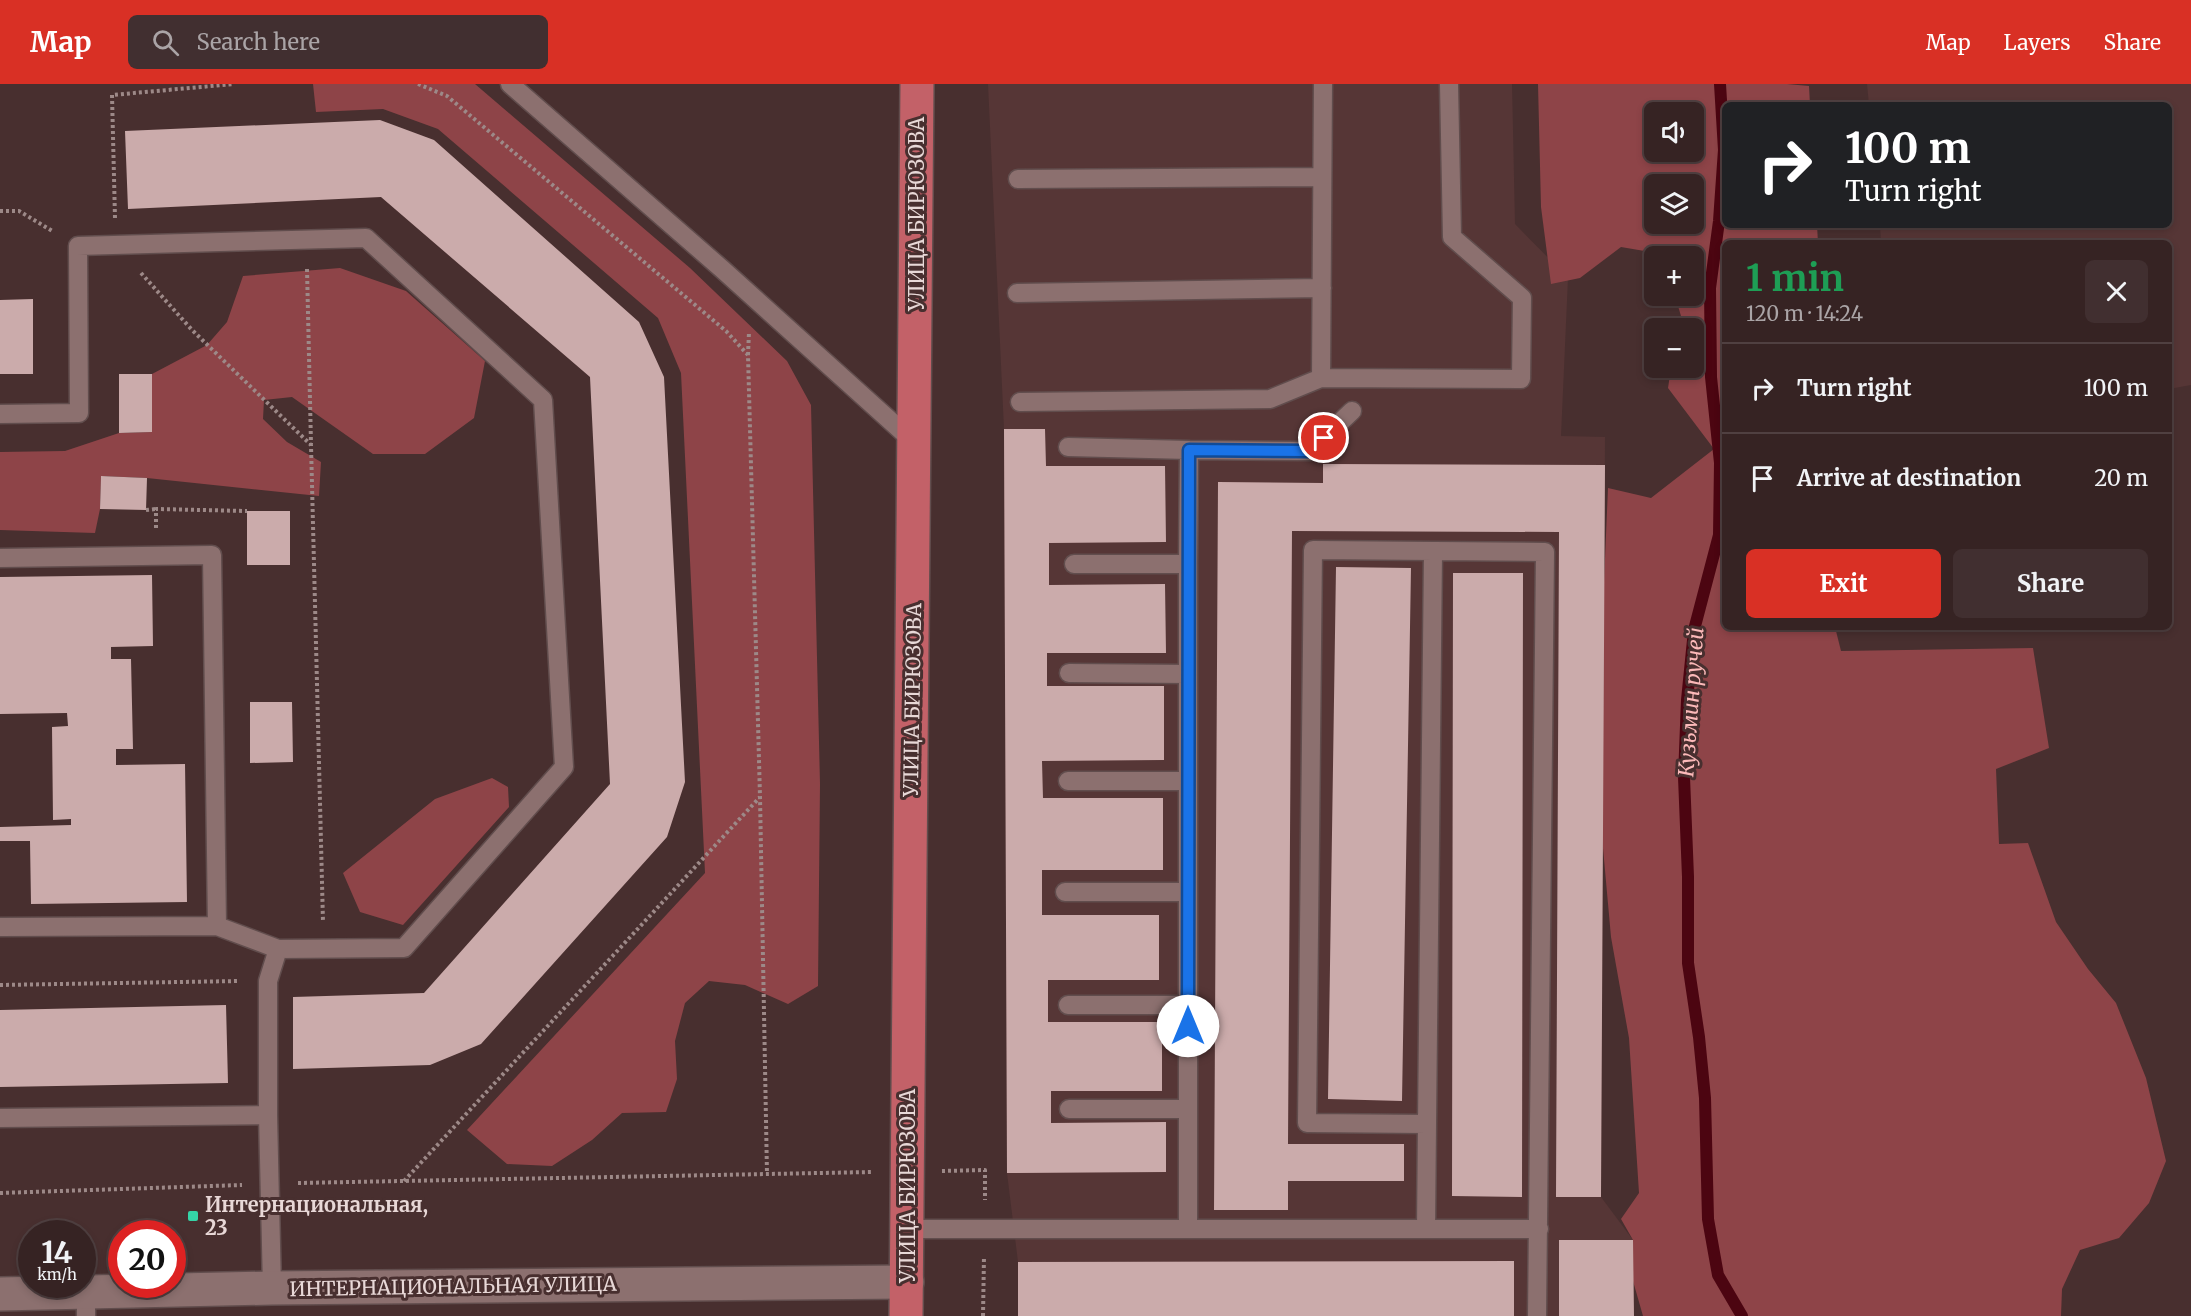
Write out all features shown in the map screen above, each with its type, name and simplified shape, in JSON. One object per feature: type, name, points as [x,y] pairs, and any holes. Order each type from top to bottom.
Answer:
[{"type":"main road","name":"УЛИЦА БИРЮЗОВА","points":[[906,1316],[917,84]]},
{"type":"main road","name":"ИНТЕРНАЦИОНАЛЬНАЯ УЛИЦА","points":[[0,1294],[86,1304],[273,1288],[907,1282]]},
{"type":"lane","points":[[510,84],[722,269],[915,443]]},
{"type":"lane","points":[[1321,378],[1323,84]]},
{"type":"lane","points":[[1020,402],[1270,399],[1321,378],[1521,380],[1522,298],[1452,237],[1449,84]]},
{"type":"lane","points":[[1018,179],[1322,177]]},
{"type":"lane","points":[[0,414],[80,413],[78,246],[366,238],[543,400],[564,767],[404,948],[278,949],[217,926],[0,927]]},
{"type":"lane","points":[[1017,293],[1322,288]]},
{"type":"lane","points":[[1068,447],[1310,451],[1352,411]]},
{"type":"lane","points":[[1188,1229],[1189,450]]},
{"type":"lane","points":[[1427,1124],[1307,1123],[1312,550],[1545,552],[1537,1316]]},
{"type":"lane","points":[[1426,1229],[1433,552]]},
{"type":"lane","points":[[0,558],[212,555],[217,926]]},
{"type":"lane","points":[[1074,564],[1188,564]]},
{"type":"lane","points":[[1070,674],[1188,674]]},
{"type":"lane","points":[[1068,781],[1188,781]]},
{"type":"lane","points":[[1065,892],[1188,892]]},
{"type":"lane","points":[[273,1288],[268,1114],[268,981],[278,949]]},
{"type":"lane","points":[[1068,1005],[1188,1005]]},
{"type":"lane","points":[[1070,1109],[1188,1109]]},
{"type":"lane","points":[[0,1118],[268,1114]]},
{"type":"lane","points":[[907,1229],[1539,1229]]},
{"type":"path","points":[[234,84],[112,95],[116,244],[192,330],[311,445]]},
{"type":"path","points":[[418,84],[447,96],[726,331],[748,355],[767,1174]]},
{"type":"path","points":[[0,211],[19,211],[78,246]]},
{"type":"path","points":[[306,239],[323,948]]},
{"type":"path","points":[[156,509],[157,556]]},
{"type":"path","points":[[146,510],[247,510]]},
{"type":"path","points":[[404,1182],[760,797]]},
{"type":"path","points":[[0,985],[268,981]]},
{"type":"path","points":[[0,1193],[270,1184],[907,1171]]},
{"type":"shaded area","points":[[313,84],[475,84],[690,268],[787,361],[811,405],[820,784],[818,986],[788,1004],[745,985],[709,981],[685,1003],[675,1041],[677,1079],[666,1112],[622,1113],[592,1140],[552,1166],[507,1164],[467,1130],[705,873],[681,373],[658,318],[438,129],[383,109],[316,112]]},
{"type":"shaded area","points":[[988,84],[1512,84],[1515,224],[1568,278],[1561,436],[1605,437],[1601,1197],[1633,1240],[1634,1316],[1018,1316],[1018,1262],[1007,1173],[1004,429]]},
{"type":"shaded area","points":[[1538,84],[1787,84],[1809,86],[1810,102],[1722,102],[1722,228],[1817,228],[1818,240],[1722,240],[1722,630],[1836,630],[1841,651],[2033,648],[2049,748],[1996,769],[1999,844],[2028,843],[2056,922],[2088,969],[2116,1003],[2146,1078],[2166,1161],[2149,1203],[2119,1238],[2080,1250],[2062,1289],[2061,1316],[1643,1316],[1633,1281],[1633,1240],[1621,1219],[1639,1193],[1629,1038],[1611,937],[1602,837],[1604,582],[1608,488],[1651,498],[1714,449],[1668,388],[1670,378],[1704,378],[1704,318],[1681,318],[1678,306],[1704,306],[1704,246],[1644,246],[1644,251],[1621,247],[1580,278],[1551,284],[1541,207]]},
{"type":"shaded area","points":[[1867,84],[2191,84],[2191,385],[2172,388],[2172,240],[1881,240],[1880,228],[2172,228],[2172,102],[1869,102]]},
{"type":"shaded area","points":[[340,268],[406,291],[485,361],[474,418],[425,454],[373,454],[292,397],[264,400],[263,419],[287,442],[321,462],[319,496],[147,478],[101,476],[100,509],[95,533],[0,530],[0,452],[65,451],[119,433],[152,432],[152,374],[207,345],[227,322],[243,276]]},
{"type":"shaded area","points":[[492,778],[508,787],[509,807],[403,925],[360,912],[343,873],[435,799]]},
{"type":"building","points":[[380,120],[434,140],[639,322],[664,377],[685,782],[667,837],[481,1044],[430,1065],[293,1069],[293,997],[424,993],[610,784],[590,377],[381,197],[128,209],[125,131]]},
{"type":"building","points":[[33,299],[33,374],[0,374],[0,300]]},
{"type":"building","points":[[119,374],[152,374],[152,432],[119,433]]},
{"type":"building","points":[[1004,429],[1045,429],[1046,466],[1165,466],[1166,542],[1049,543],[1049,585],[1165,584],[1166,653],[1047,653],[1047,686],[1164,686],[1164,760],[1042,761],[1043,798],[1163,798],[1163,870],[1042,870],[1042,915],[1159,915],[1159,980],[1048,980],[1048,1022],[1162,1022],[1162,1091],[1051,1091],[1051,1123],[1166,1122],[1166,1172],[1007,1173]]},
{"type":"building","points":[[1323,464],[1605,465],[1601,1197],[1556,1197],[1559,532],[1292,531],[1288,1144],[1404,1144],[1404,1181],[1288,1181],[1288,1210],[1214,1210],[1218,482],[1323,483]]},
{"type":"building","points":[[101,476],[147,478],[146,510],[100,509]]},
{"type":"building","points":[[247,511],[290,511],[290,565],[247,565]]},
{"type":"building","points":[[1336,567],[1411,568],[1402,1101],[1328,1099]]},
{"type":"building","points":[[1453,573],[1523,573],[1522,1197],[1452,1196]]},
{"type":"building","points":[[152,575],[153,646],[111,647],[111,659],[131,659],[133,749],[116,749],[116,765],[185,764],[187,902],[31,904],[30,841],[0,841],[0,827],[71,825],[71,819],[53,820],[52,727],[68,726],[67,713],[0,714],[0,577]]},
{"type":"building","points":[[250,702],[292,702],[293,762],[250,763]]},
{"type":"building","points":[[226,1005],[228,1083],[0,1087],[0,1010]]},
{"type":"building","points":[[1559,1240],[1633,1240],[1634,1316],[1559,1316]]},
{"type":"building","points":[[1514,1261],[1514,1316],[1018,1316],[1018,1262]]},
{"type":"waterway","name":"Кузьмин ручей","points":[[1720,84],[1722,117]]},
{"type":"waterway","name":"Кузьмин ручей","points":[[1722,178],[1710,288],[1711,377],[1720,463],[1719,535],[1694,630],[1687,700],[1684,777],[1688,877],[1688,963],[1705,1098],[1708,1219],[1718,1275],[1742,1316]]},
{"type":"place","name":"Интернациональная, 23","points":[[193,1216]]},
{"type":"route","points":[[1188,1026],[1189,450],[1310,451],[1324,438]]}]
